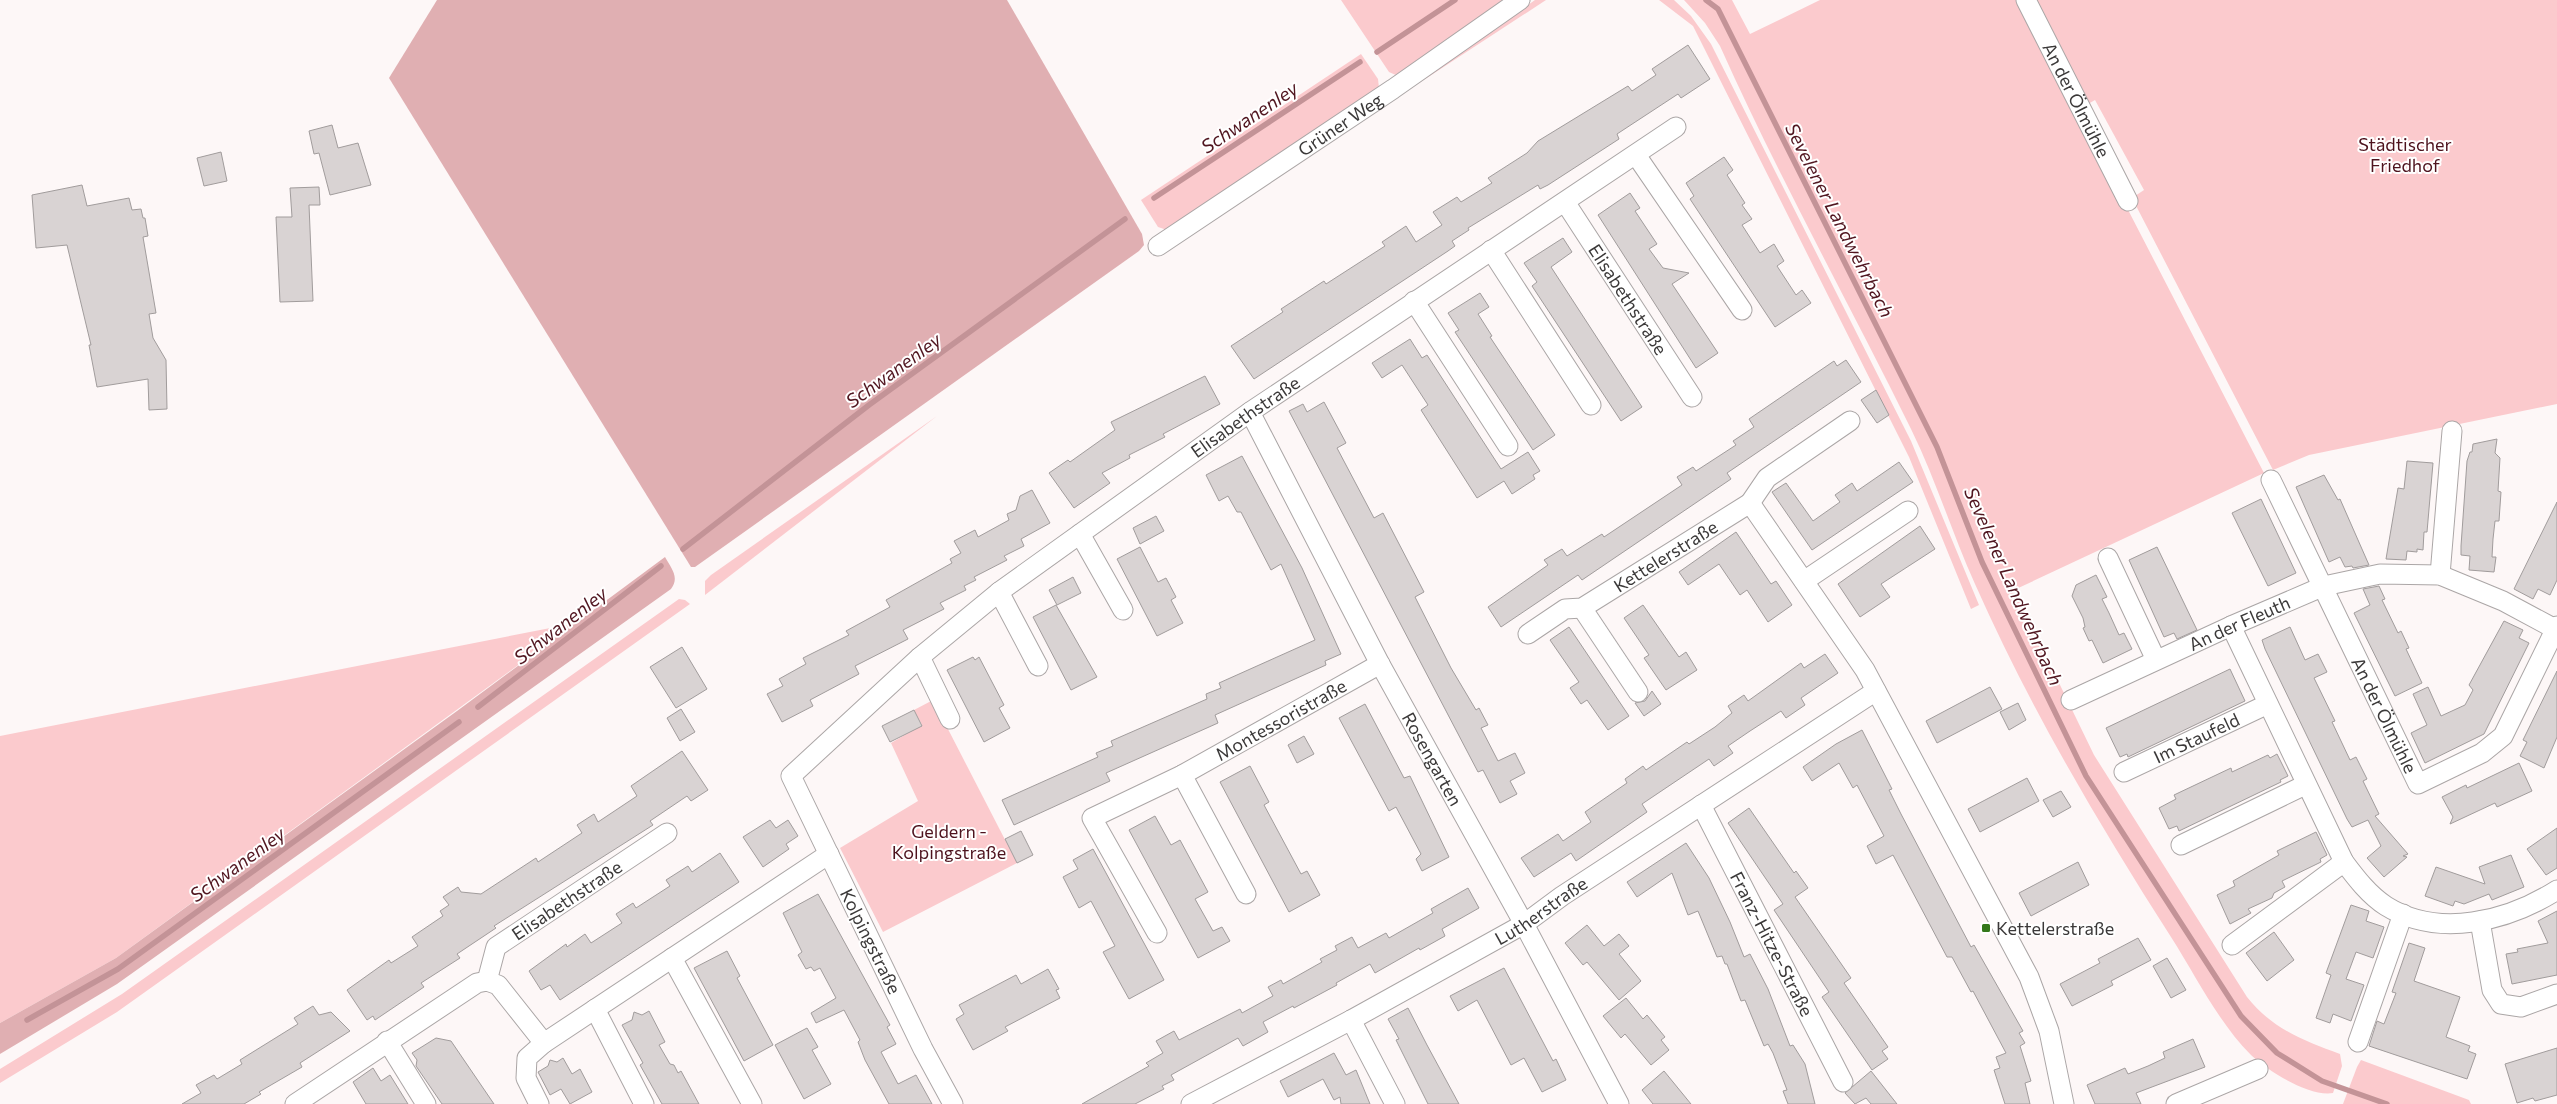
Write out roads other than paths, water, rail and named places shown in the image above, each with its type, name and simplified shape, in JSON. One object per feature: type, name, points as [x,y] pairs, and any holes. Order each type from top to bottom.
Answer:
[{"type":"street","name":"Grüner Weg","points":[[1158,246],[1393,90],[1520,0]]},
{"type":"street","name":"An der Ölmühle","points":[[2026,0],[2128,200]]},
{"type":"street","name":"Elisabethstraße","points":[[791,776],[920,657],[999,592],[1250,412],[1676,127]]},
{"type":"street","points":[[1636,155],[1742,310]]},
{"type":"street","name":"Elisabethstraße","points":[[1565,202],[1692,397]]},
{"type":"street","points":[[1491,250],[1591,405]]},
{"type":"street","points":[[1414,302],[1508,446]]},
{"type":"street","name":"Rosengarten","points":[[1250,412],[1380,664],[1524,924],[1619,1104]]},
{"type":"street","name":"Kettelerstraße","points":[[1528,634],[1565,609],[1582,608],[1750,503],[1767,478],[1850,421]]},
{"type":"street","points":[[2440,574],[2452,431]]},
{"type":"street","points":[[2271,480],[2324,586]]},
{"type":"street","points":[[1750,503],[1864,670],[2029,977],[2049,1031],[2064,1104]]},
{"type":"street","points":[[1804,581],[1908,511]]},
{"type":"street","points":[[1080,534],[1123,610]]},
{"type":"street","points":[[2108,558],[2156,660]]},
{"type":"street","name":"An der Fleuth","points":[[2071,700],[2231,626],[2324,586],[2380,574],[2440,574],[2502,601],[2556,628]]},
{"type":"street","name":"An der Ölmühle","points":[[2324,586],[2418,784],[2482,753],[2503,736],[2556,628]]},
{"type":"street","points":[[999,592],[1038,666]]},
{"type":"street","points":[[1582,608],[1638,692]]},
{"type":"street","points":[[2231,626],[2344,862],[2371,894],[2386,906],[2403,914],[2428,922],[2446,924],[2480,922],[2528,905],[2557,890]]},
{"type":"street","points":[[920,657],[950,720]]},
{"type":"street","name":"Montessoristraße","points":[[1157,933],[1092,818],[1182,775],[1380,664]]},
{"type":"street","name":"Lutherstraße","points":[[1191,1104],[1351,1020],[1524,924],[1701,805],[1876,691]]},
{"type":"street","name":"Im Staufeld","points":[[2124,772],[2268,704]]},
{"type":"street","points":[[1182,775],[1246,894]]},
{"type":"street","name":"Kolpingstraße","points":[[791,776],[923,1049],[953,1104]]},
{"type":"street","points":[[2180,845],[2305,784]]},
{"type":"street","name":"Franz-Hitze-Straße","points":[[1701,805],[1843,1082]]},
{"type":"street","name":"Elisabethstraße","points":[[487,981],[496,947],[667,833]]},
{"type":"street","points":[[539,1104],[526,1078],[527,1058],[595,1009],[829,854]]},
{"type":"street","points":[[2232,945],[2344,862]]},
{"type":"street","points":[[2358,1042],[2403,914]]},
{"type":"street","points":[[2480,922],[2492,990],[2501,1004],[2521,1006],[2557,994]]},
{"type":"street","points":[[672,958],[752,1104]]},
{"type":"street","points":[[295,1104],[464,990],[487,981],[498,985],[544,1044]]},
{"type":"street","points":[[595,1009],[644,1104]]},
{"type":"street","points":[[1351,1020],[1395,1104]]},
{"type":"street","points":[[387,1041],[426,1104]]},
{"type":"street","points":[[2176,1104],[2258,1068]]},
{"type":"waterway","name":"Schwanenley","points":[[1377,52],[1455,0]]},
{"type":"waterway","name":"Sevelener Landwehrbach","points":[[1706,0],[1718,9],[1937,447],[1982,562],[2086,776],[2241,1016],[2277,1053],[2322,1081],[2387,1104]]},
{"type":"waterway","name":"Schwanenley","points":[[1154,198],[1360,62]]},
{"type":"waterway","name":"Schwanenley","points":[[683,549],[869,405],[1125,219]]},
{"type":"waterway","name":"Schwanenley","points":[[478,707],[661,566]]},
{"type":"waterway","name":"Schwanenley","points":[[27,1020],[118,969],[459,722]]},
{"type":"place","name":"Kettelerstraße","points":[[1986,928]]},
{"type":"park label","name":"Städtischer Friedhof","points":[[2405,154]]},
{"type":"park label","name":"Geldern - Kolpingstraße","points":[[949,841]]}]
